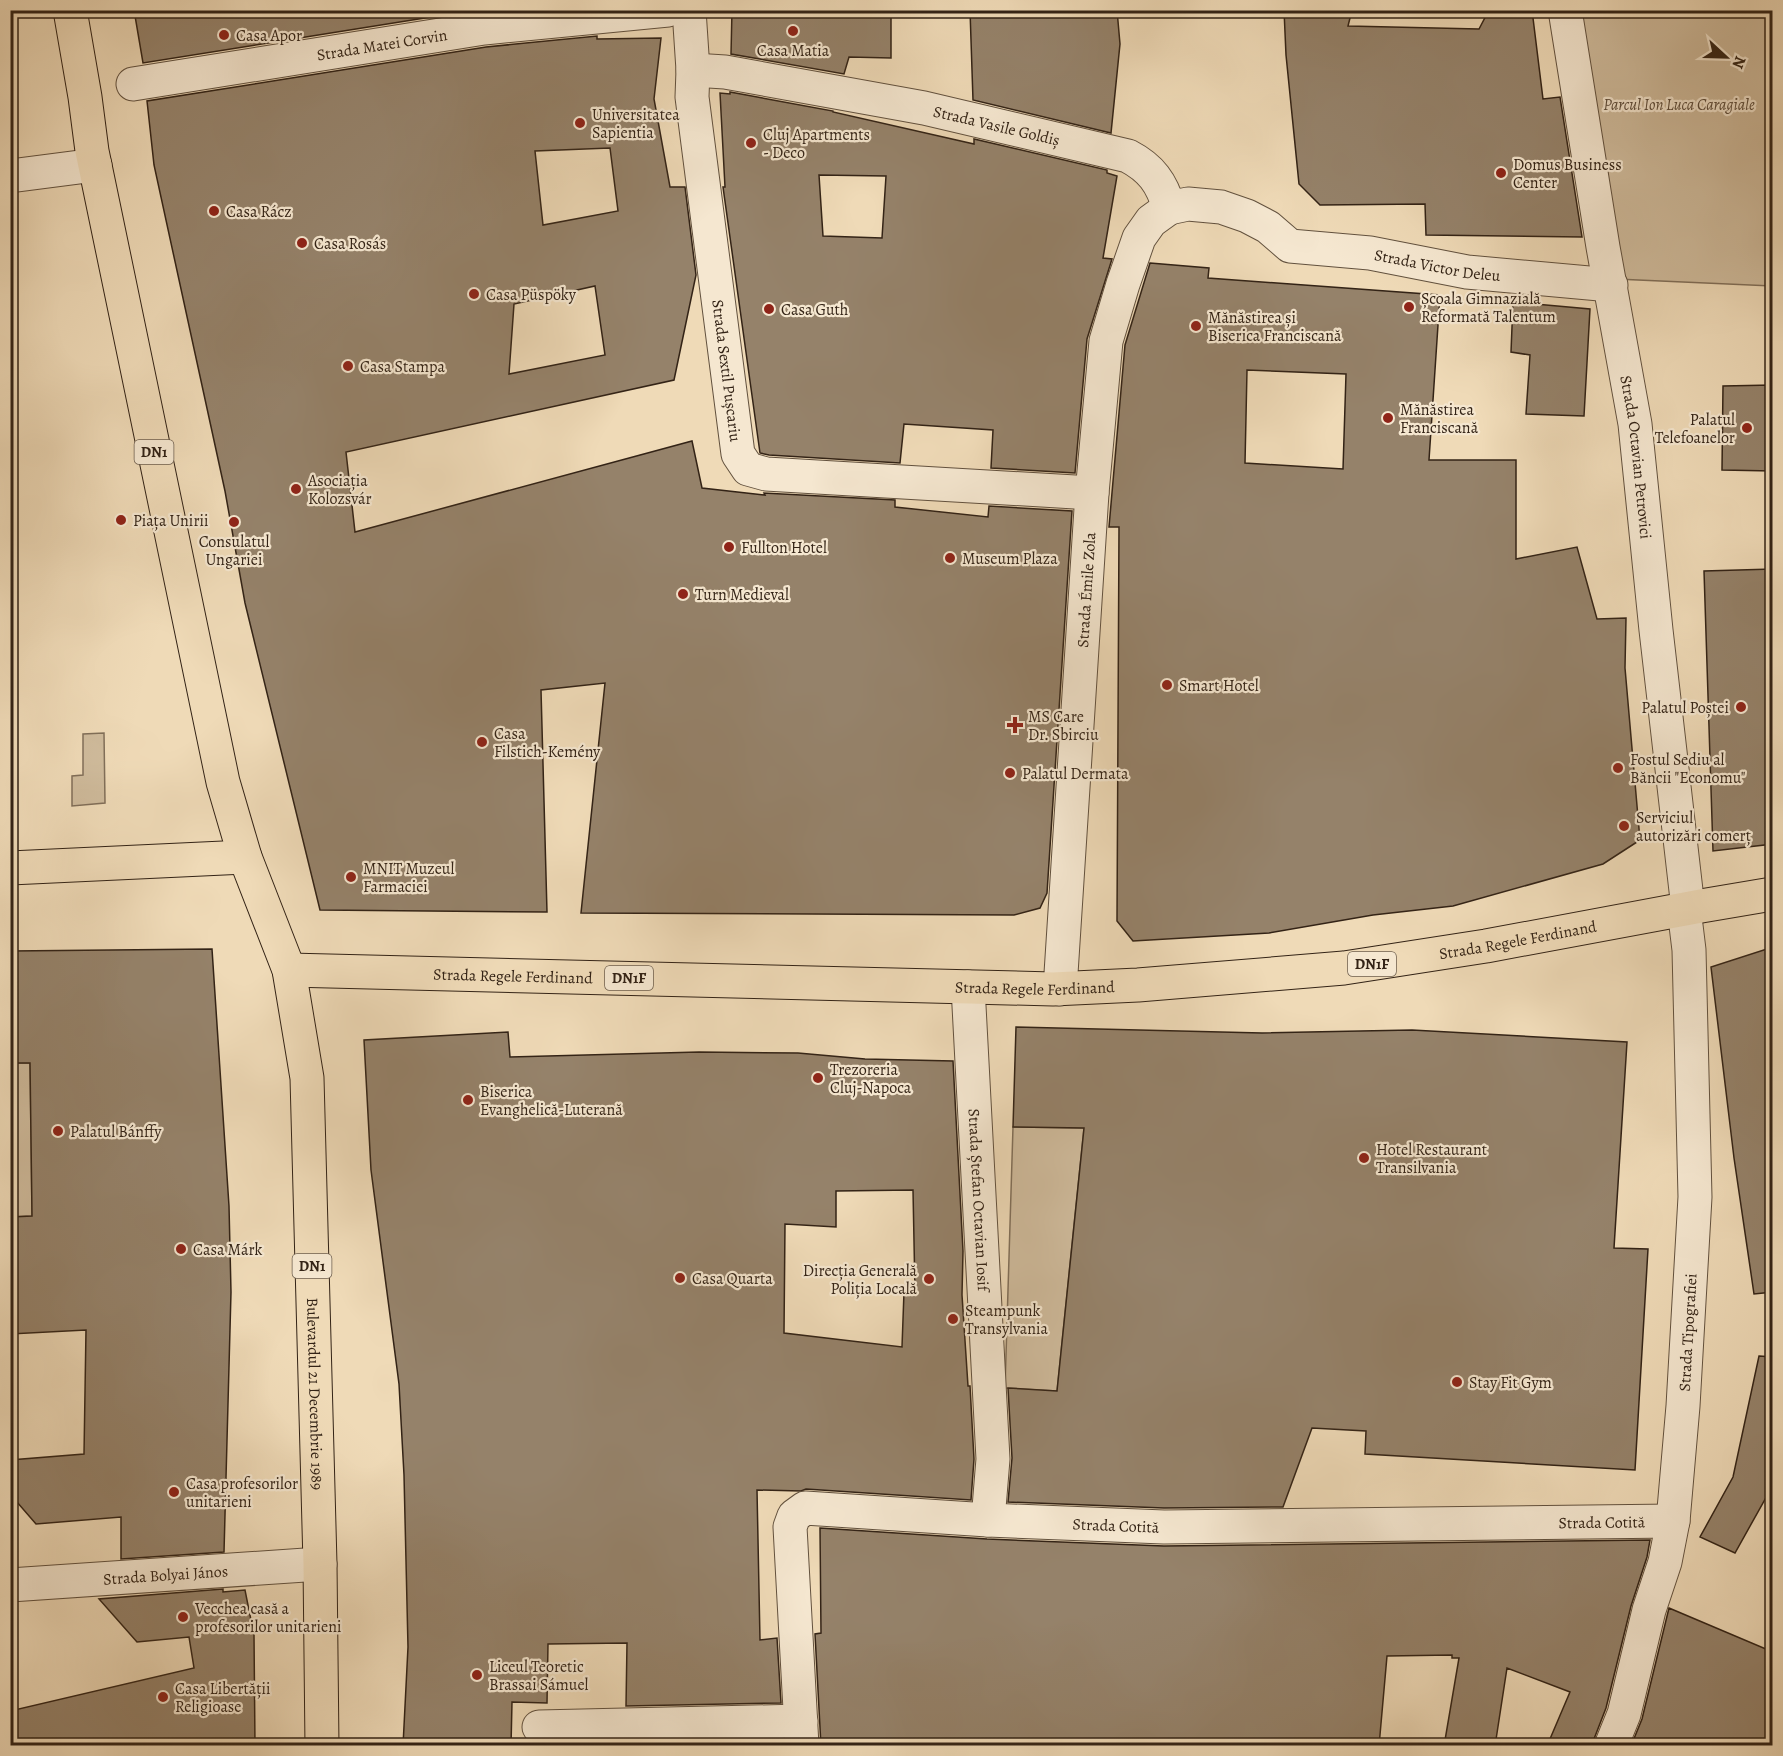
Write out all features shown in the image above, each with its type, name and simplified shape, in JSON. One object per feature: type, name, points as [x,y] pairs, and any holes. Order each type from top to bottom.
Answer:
[{"type":"main road","name":"DN1","points":[[70,10],[93,158],[223,783],[245,857],[289,970]]},
{"type":"main road","points":[[10,868],[245,857]]},
{"type":"main road","name":"Strada Regele Ferdinand","points":[[289,970],[1060,989],[1344,968],[1486,946],[1773,894]]},
{"type":"main road","name":"Bulevardul 21 Decembrie 1989","points":[[289,970],[307,1078],[320,1564],[322,1746]]},
{"type":"street","name":"Strada Matei Corvin","points":[[133,84],[484,28],[668,10]]},
{"type":"street","points":[[689,10],[693,70]]},
{"type":"street","name":"Strada Octavian Petrovici","points":[[1565,10],[1603,247],[1635,424],[1686,909]]},
{"type":"street","name":"Strada Vasile Goldiș","points":[[693,70],[725,72],[924,108],[1128,156],[1143,163],[1158,180],[1169,208]]},
{"type":"street","name":"Strada Sextil Pușcariu","points":[[693,70],[692,97],[738,454],[748,469],[766,474],[1092,493]]},
{"type":"street","points":[[10,176],[93,158]]},
{"type":"street","name":"Strada Victor Deleu","points":[[1169,208],[1188,204],[1221,207],[1247,216],[1279,237],[1467,272],[1611,285]]},
{"type":"street","name":"Strada Émile Zola","points":[[1060,989],[1092,493],[1106,341],[1139,238],[1151,221],[1169,208]]},
{"type":"street","name":"Strada Tipografiei","points":[[1611,1746],[1624,1714],[1649,1610],[1665,1562],[1673,1521],[1683,1406],[1695,1197],[1686,909]]},
{"type":"street","name":"Strada Ștefan Octavian Iosif","points":[[968,987],[993,1459],[988,1520]]},
{"type":"street","name":"Strada Cotită","points":[[801,1733],[790,1527],[794,1516],[805,1508],[988,1520],[1164,1527],[1673,1521]]},
{"type":"street","name":"Strada Bolyai János","points":[[10,1585],[320,1564]]},
{"type":"street","points":[[539,1727],[801,1733]]},
{"type":"green space","name":"Parcul Ion Luca Caragiale","points":[[1567,11],[1772,11],[1772,286],[1616,279]]},
{"type":"green space","points":[[104,733],[105,803],[72,806],[72,776],[83,775],[83,734]]},
{"type":"green space","points":[[10,1063],[30,1063],[32,1216],[11,1217]]},
{"type":"green space","points":[[1013,1127],[1084,1128],[1057,1391],[1005,1388]]},
{"type":"building","name":"Casa Apor","points":[[134,10],[475,10],[143,63]]},
{"type":"building","name":"Casa Matia","points":[[732,10],[891,10],[891,58],[849,57],[844,74],[731,54]]},
{"type":"building","points":[[970,10],[1117,10],[1120,44],[1111,133],[973,100]]},
{"type":"building","points":[[1284,10],[1352,10],[1348,26],[1479,29],[1489,10],[1532,10],[1543,99],[1560,97],[1582,237],[1426,235],[1425,204],[1320,205],[1299,184],[1286,55]]},
{"type":"building","points":[[597,36],[597,39],[661,38],[654,99],[670,187],[685,187],[696,275],[674,380],[346,452],[355,532],[692,441],[702,488],[765,495],[764,493],[895,500],[895,507],[988,517],[989,506],[1072,511],[1047,893],[1040,908],[1014,915],[581,913],[605,683],[541,690],[547,912],[320,910],[245,603],[225,491],[154,165],[147,101],[486,47]],"holes":[[[610,148],[618,211],[543,225],[535,151]],[[595,286],[605,355],[509,374],[514,304]]]},
{"type":"building","points":[[730,92],[833,111],[974,144],[974,139],[1107,170],[1107,173],[1117,176],[1103,258],[1112,259],[1087,339],[1075,473],[991,468],[993,430],[904,424],[900,463],[760,453],[723,187],[725,187],[720,93],[730,94]],"holes":[[[819,175],[886,176],[882,238],[823,236]]]},
{"type":"building","points":[[1150,263],[1209,268],[1208,278],[1440,295],[1429,460],[1516,460],[1516,559],[1577,547],[1597,619],[1626,618],[1625,668],[1640,840],[1603,864],[1453,906],[1373,915],[1269,933],[1133,941],[1117,921],[1119,527],[1109,527],[1125,345]],"holes":[[[1247,370],[1346,374],[1343,469],[1245,463]]]},
{"type":"building","points":[[1513,302],[1590,309],[1584,416],[1526,414],[1530,355],[1511,352]]},
{"type":"building","name":"Palatul Telefoanelor","points":[[1773,385],[1773,471],[1722,470],[1723,386]]},
{"type":"building","name":"Palatul Poștei","points":[[1773,569],[1773,844],[1713,851],[1704,571]]},
{"type":"building","points":[[1773,947],[1773,1292],[1754,1294],[1734,1158],[1711,967]]},
{"type":"building","points":[[212,949],[229,1206],[231,1292],[224,1552],[121,1559],[121,1517],[36,1524],[10,1494],[10,1460],[84,1454],[86,1330],[10,1334],[10,1217],[32,1216],[30,1063],[10,1063],[10,951]]},
{"type":"building","points":[[1016,1027],[1262,1033],[1412,1030],[1627,1042],[1614,1248],[1648,1249],[1635,1470],[1365,1454],[1366,1431],[1312,1428],[1283,1507],[1164,1508],[1008,1502],[1012,1458],[1008,1388],[1057,1391],[1084,1128],[1013,1127]]},
{"type":"building","points":[[508,1032],[510,1057],[699,1052],[798,1053],[865,1059],[953,1061],[963,1251],[962,1295],[974,1459],[971,1500],[806,1489],[801,1491],[757,1490],[760,1640],[777,1638],[781,1703],[626,1706],[627,1643],[548,1644],[547,1703],[512,1702],[511,1746],[403,1746],[408,1647],[404,1475],[399,1384],[371,1170],[364,1040]],"holes":[[[913,1190],[915,1292],[904,1292],[902,1347],[784,1333],[785,1224],[836,1227],[836,1191]]]},
{"type":"building","points":[[1759,1356],[1773,1357],[1773,1485],[1735,1553],[1700,1537],[1733,1477]]},
{"type":"building","points":[[820,1528],[987,1539],[1164,1546],[1650,1540],[1606,1708],[1593,1746],[1547,1746],[1570,1692],[1507,1668],[1495,1746],[1444,1746],[1459,1658],[1452,1658],[1452,1655],[1387,1656],[1379,1746],[821,1746],[815,1634],[821,1633]]},
{"type":"building","name":"Casa Libertății Religioase","points":[[223,1589],[223,1592],[245,1590],[254,1635],[255,1746],[10,1746],[10,1711],[194,1668],[189,1637],[137,1642],[99,1599]]},
{"type":"building","points":[[1669,1608],[1773,1652],[1773,1746],[1631,1746],[1642,1719]]},
{"type":"building","points":[[783,1740],[783,1746],[626,1746],[626,1744]]},
{"type":"place","name":"Casa Matia","points":[[793,31]]},
{"type":"place","name":"Casa Apor","points":[[224,35]]},
{"type":"place","name":"Universitatea Sapientia","points":[[580,123]]},
{"type":"place","name":"Cluj Apartments - Deco","points":[[751,143]]},
{"type":"place","name":"Domus Business Center","points":[[1501,173]]},
{"type":"place","name":"Casa Rácz","points":[[214,211]]},
{"type":"place","name":"Casa Rosás","points":[[302,243]]},
{"type":"place","name":"Casa Püspöky","points":[[474,294]]},
{"type":"place","name":"Școala Gimnazială Reformată Talentum","points":[[1409,307]]},
{"type":"place","name":"Casa Guth","points":[[769,309]]},
{"type":"place","name":"Mănăstirea și Biserica Franciscană","points":[[1196,326]]},
{"type":"place","name":"Casa Stampa","points":[[348,366]]},
{"type":"place","name":"Mănăstirea Franciscană","points":[[1388,418]]},
{"type":"place","name":"Palatul Telefoanelor","points":[[1747,428]]},
{"type":"place","name":"Asociația Kolozsvár","points":[[296,489]]},
{"type":"place","name":"Piața Unirii","points":[[121,520]]},
{"type":"place","name":"Consulatul Ungariei","points":[[234,522]]},
{"type":"place","name":"Fullton Hotel","points":[[729,547]]},
{"type":"place","name":"Museum Plaza","points":[[950,558]]},
{"type":"place","name":"Turn Medieval","points":[[683,594]]},
{"type":"place","name":"Smart Hotel","points":[[1167,685]]},
{"type":"place","name":"Palatul Poștei","points":[[1741,707]]},
{"type":"place","name":"MS Care Dr. Sbirciu","points":[[1015,725]]},
{"type":"place","name":"Casa Filstich-Kemény","points":[[482,742]]},
{"type":"place","name":"Fostul Sediu al Băncii \"Economu\"","points":[[1618,768]]},
{"type":"place","name":"Palatul Dermata","points":[[1010,773]]},
{"type":"place","name":"Serviciul autorizări comerț","points":[[1624,826]]},
{"type":"place","name":"MNIT Muzeul Farmaciei","points":[[351,877]]},
{"type":"place","name":"Trezoreria Cluj-Napoca","points":[[818,1078]]},
{"type":"place","name":"Biserica Evanghelică-Luterană","points":[[468,1100]]},
{"type":"place","name":"Palatul Bánffy","points":[[58,1131]]},
{"type":"place","name":"Hotel Restaurant Transilvania","points":[[1364,1158]]},
{"type":"place","name":"Casa Márk","points":[[181,1249]]},
{"type":"place","name":"Casa Quarta","points":[[680,1278]]},
{"type":"place","name":"Direcția Generală Poliția Locală","points":[[929,1279]]},
{"type":"place","name":"Steampunk Transylvania","points":[[953,1319]]},
{"type":"place","name":"Stay Fit Gym","points":[[1457,1382]]},
{"type":"place","name":"Casa profesorilor unitarieni","points":[[174,1492]]},
{"type":"place","name":"Vecchea casă a profesorilor unitarieni","points":[[183,1617]]},
{"type":"place","name":"Liceul Teoretic Brassai Sámuel","points":[[477,1675]]},
{"type":"place","name":"Casa Libertății Religioase","points":[[163,1697]]}]
